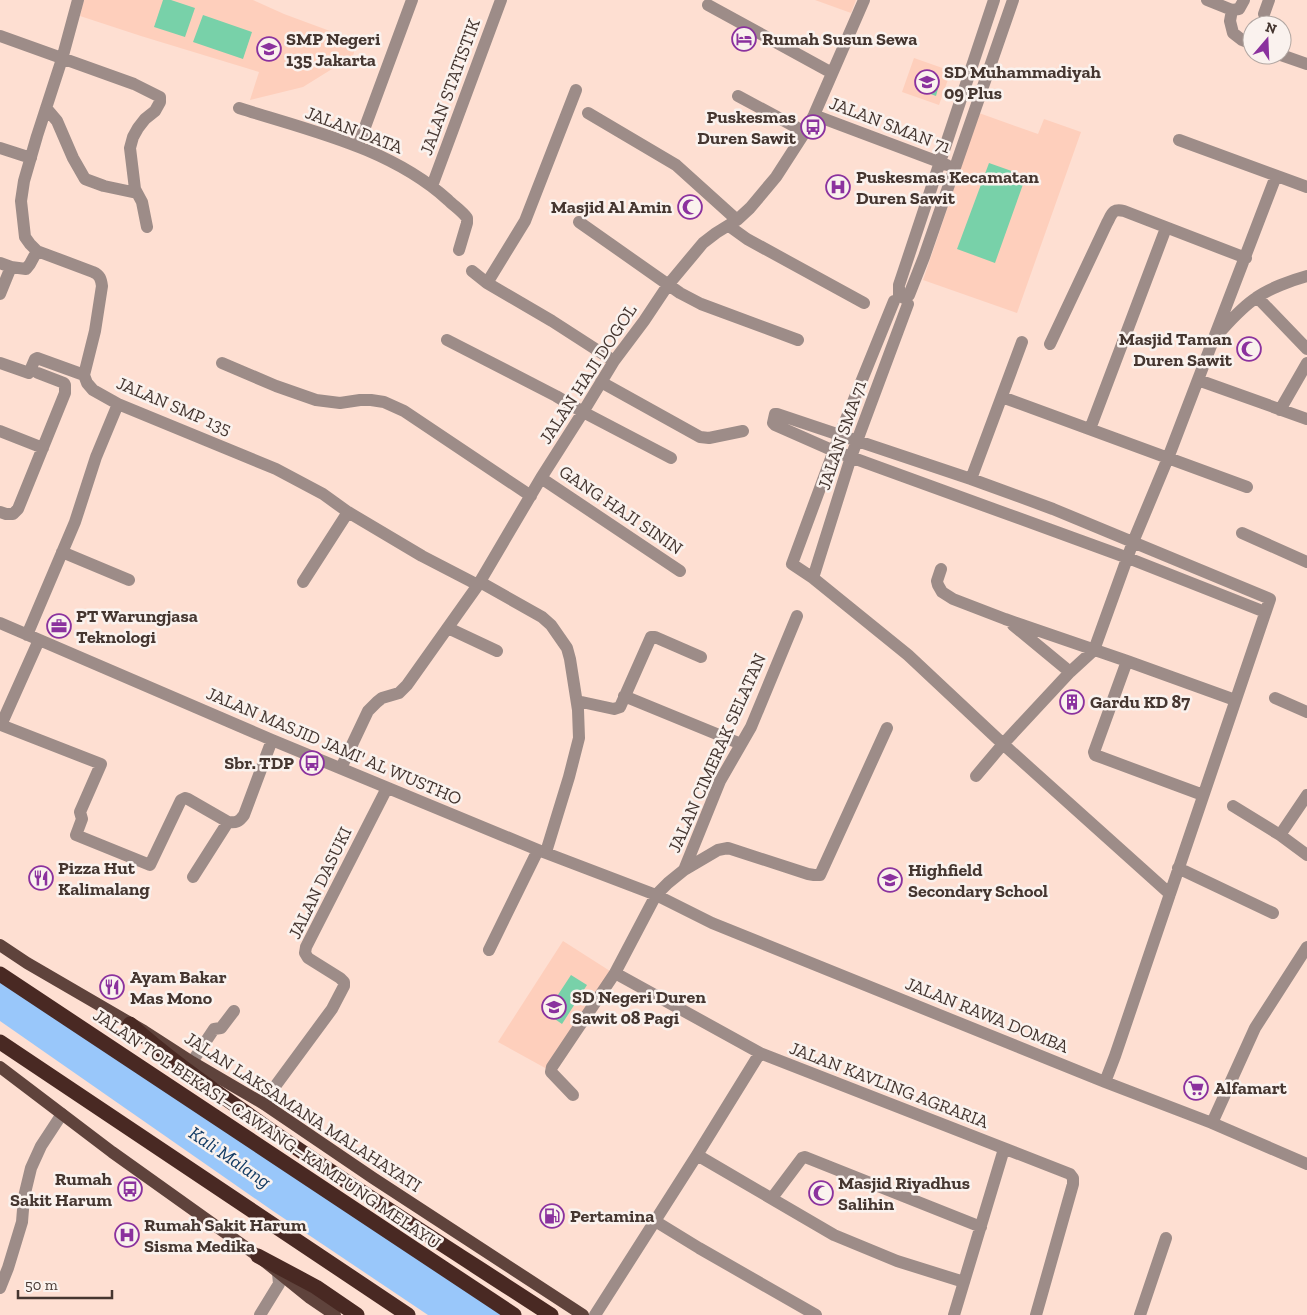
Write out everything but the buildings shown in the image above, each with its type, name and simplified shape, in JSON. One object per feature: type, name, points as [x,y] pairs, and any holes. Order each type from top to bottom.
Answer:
[{"type":"highway","name":"JALAN TOL BEKASI–CAWANG–KAMPUNG MELAYU","points":[[0,974],[514,1315]]},
{"type":"highway","points":[[130,1024],[204,1083],[325,1168],[551,1315]]},
{"type":"highway","points":[[0,1042],[408,1315]]},
{"type":"highway","points":[[258,1256],[316,1287],[357,1315]]},
{"type":"main road","name":"JALAN LAKSAMANA MALAHAYATI","points":[[0,945],[264,1104],[373,1178],[583,1315]]},
{"type":"main road","points":[[0,1067],[112,1152],[258,1256],[278,1274],[335,1315]]},
{"type":"street","points":[[0,363],[29,373],[37,358],[84,375],[94,331],[102,286],[101,278],[98,274],[37,251],[25,237],[21,201],[24,181],[62,59],[78,0]]},
{"type":"street","points":[[358,146],[412,0]]},
{"type":"street","name":"JALAN STATISTIK","points":[[432,186],[501,0]]},
{"type":"street","name":"JALAN HAJI DOGOL","points":[[341,768],[368,711],[382,698],[399,693],[407,685],[479,584],[541,478],[614,360],[644,321],[668,285],[703,243],[733,223],[750,208],[776,177],[814,115],[864,0]]},
{"type":"street","points":[[1007,16],[992,5],[899,285],[899,294],[904,298],[909,295],[913,286],[1007,16],[1012,0]]},
{"type":"street","points":[[1206,0],[1232,10],[1239,9],[1244,0]]},
{"type":"street","points":[[1264,14],[1269,0]]},
{"type":"street","points":[[708,5],[832,74]]},
{"type":"street","points":[[1232,10],[1230,22],[1233,33],[1242,40]]},
{"type":"street","points":[[0,36],[134,84],[160,97],[155,111],[142,122],[133,137],[130,148],[137,193],[142,202],[147,227]]},
{"type":"street","points":[[1292,59],[1307,64]]},
{"type":"street","points":[[487,283],[525,221],[576,90]]},
{"type":"street","points":[[738,96],[805,132]]},
{"type":"street","points":[[46,108],[57,121],[73,158],[85,179],[104,186],[137,193]]},
{"type":"street","name":"JALAN DATA","points":[[239,108],[358,146],[405,168],[432,186],[467,218],[468,223],[459,250]]},
{"type":"street","points":[[588,113],[676,165],[747,239],[864,303]]},
{"type":"street","name":"JALAN SMAN 71","points":[[814,115],[954,168]]},
{"type":"street","points":[[1179,140],[1307,187]]},
{"type":"street","points":[[0,148],[31,158]]},
{"type":"street","points":[[976,776],[1070,672],[1094,650],[1133,542],[1168,458],[1276,176]]},
{"type":"street","points":[[1050,344],[1114,211],[1124,212],[1246,258]]},
{"type":"street","points":[[579,222],[680,293],[702,304],[798,340]]},
{"type":"street","points":[[1090,429],[1166,228]]},
{"type":"street","points":[[0,294],[5,265],[26,269],[37,251]]},
{"type":"street","points":[[472,271],[487,283],[614,360]]},
{"type":"street","points":[[1215,337],[1257,297],[1307,276]]},
{"type":"street","points":[[1257,297],[1307,349]]},
{"type":"street","name":"JALAN SMA 71","points":[[894,301],[840,434],[792,564],[813,578],[851,457],[908,304]]},
{"type":"street","points":[[447,340],[670,458]]},
{"type":"street","points":[[971,479],[1022,342]]},
{"type":"street","points":[[222,363],[276,386],[316,400],[340,403],[360,400],[384,402],[404,411],[531,496]]},
{"type":"street","points":[[1280,410],[1307,363]]},
{"type":"street","points":[[0,512],[13,514],[18,508],[65,393],[64,383],[38,373]]},
{"type":"street","name":"JALAN SMP 135","points":[[84,375],[93,390],[118,404],[276,469],[323,494],[348,512],[422,556],[479,584],[542,618],[551,625],[569,654],[577,701],[580,738],[542,851],[488,950]]},
{"type":"street","points":[[1198,380],[1307,419]]},
{"type":"street","points":[[601,382],[700,437],[709,438],[743,431]]},
{"type":"street","points":[[1002,397],[1246,487]]},
{"type":"street","points":[[27,635],[75,522],[96,457],[118,404]]},
{"type":"street","points":[[1105,1082],[1270,599],[1053,509],[840,434],[774,414],[773,423],[775,425],[834,451],[1128,558],[1265,612]]},
{"type":"street","points":[[0,431],[43,448]]},
{"type":"street","name":"GANG HAJI SININ","points":[[541,478],[680,571]]},
{"type":"street","points":[[303,582],[348,512]]},
{"type":"street","points":[[1242,533],[1307,562]]},
{"type":"street","points":[[62,552],[129,580]]},
{"type":"street","points":[[1192,583],[1197,568]]},
{"type":"street","points":[[941,569],[937,580],[938,585],[942,592],[953,599],[1235,700]]},
{"type":"street","points":[[813,578],[908,655],[1003,744],[1170,894]]},
{"type":"street","name":"JALAN CIMERAK SELATAN","points":[[656,895],[684,870],[720,781],[751,727],[797,616]]},
{"type":"street","points":[[1006,619],[1070,672]]},
{"type":"street","name":"JALAN MASJID JAMI' AL WUSTHO","points":[[0,623],[387,788],[656,895]]},
{"type":"street","points":[[448,628],[497,651]]},
{"type":"street","points":[[577,701],[614,709],[620,707],[651,637],[701,657]]},
{"type":"street","points":[[40,640],[1,725],[101,764],[80,812],[82,820],[76,835],[150,865],[183,799],[188,799],[228,822],[240,821],[244,815],[272,740]]},
{"type":"street","points":[[1127,661],[1094,752],[1095,755],[1203,795]]},
{"type":"street","points":[[624,696],[741,744]]},
{"type":"street","points":[[1275,698],[1307,712]]},
{"type":"street","points":[[684,870],[718,850],[728,848],[808,874],[820,874],[887,728]]},
{"type":"street","name":"JALAN DASUKI","points":[[264,1104],[332,1009],[343,990],[344,982],[308,958],[305,953],[306,947],[387,788]]},
{"type":"street","points":[[1280,835],[1307,795]]},
{"type":"street","points":[[1233,806],[1280,835],[1307,855]]},
{"type":"street","points":[[193,877],[228,822]]},
{"type":"street","points":[[1178,868],[1273,913]]},
{"type":"street","points":[[573,1095],[551,1072],[552,1067],[616,973],[656,895]]},
{"type":"street","name":"JALAN RAWA DOMBA","points":[[656,895],[712,923],[1105,1082],[1212,1123],[1307,1164]]},
{"type":"street","points":[[1212,1123],[1254,1028],[1307,948]]},
{"type":"street","name":"JALAN KAVLING AGRARIA","points":[[616,973],[760,1053],[1070,1174],[1073,1178],[1073,1184],[1036,1315]]},
{"type":"street","points":[[192,1062],[214,1029],[221,1028],[234,1011]]},
{"type":"street","points":[[595,1315],[760,1053]]},
{"type":"street","points":[[0,1288],[22,1222],[24,1197],[31,1168],[41,1146],[62,1114]]},
{"type":"street","name":"JALAN KAVLING AGRARIA","points":[[954,1315],[1004,1149]]},
{"type":"street","points":[[697,1155],[834,1235],[897,1260],[964,1282]]},
{"type":"street","points":[[772,1198],[802,1158],[805,1157],[981,1227]]},
{"type":"street","points":[[655,1221],[816,1315]]},
{"type":"street","points":[[1140,1315],[1166,1238]]},
{"type":"street","points":[[260,1315],[279,1284],[278,1274]]},
{"type":"shaded area","name":"SMP Negeri 135 Jakarta","points":[[84,0],[253,0],[284,14],[357,41],[353,56],[303,87],[250,100],[259,72],[80,16]]},
{"type":"shaded area","points":[[815,0],[856,0],[851,13]]},
{"type":"shaded area","name":"SD Muhammadiyah 09 Plus","points":[[914,58],[951,71],[939,105],[902,92]]},
{"type":"shaded area","points":[[979,113],[1038,134],[1044,119],[1081,132],[1017,313],[923,280]]},
{"type":"shaded area","name":"SD Negeri Duren Sawit 08 Pagi","points":[[563,941],[610,971],[547,1069],[498,1042]]},
{"type":"green space","points":[[163,0],[171,0],[195,8],[185,37],[154,27]]},
{"type":"green space","points":[[203,15],[252,32],[243,59],[193,42]]},
{"type":"green space","points":[[925,80],[939,85],[936,96],[922,91]]},
{"type":"green space","points":[[989,163],[1026,176],[995,263],[957,249]]},
{"type":"green space","points":[[571,975],[587,985],[562,1024],[546,1013]]},
{"type":"water","name":"Kali Malang","points":[[0,974],[514,1315],[428,1315],[273,1211],[0,1021]]},
{"type":"place","name":"Rumah Susun Sewa","points":[[744,39]]},
{"type":"place","name":"SMP Negeri 135 Jakarta","points":[[269,49]]},
{"type":"place","name":"SD Muhammadiyah 09 Plus","points":[[927,82]]},
{"type":"place","name":"Puskesmas Duren Sawit","points":[[813,127]]},
{"type":"place","name":"Puskesmas Kecamatan Duren Sawit","points":[[838,187]]},
{"type":"place","name":"Masjid Al Amin","points":[[690,207]]},
{"type":"place","name":"Masjid Taman Duren Sawit","points":[[1249,349]]},
{"type":"place","name":"PT Warungjasa Teknologi","points":[[59,626]]},
{"type":"place","name":"Gardu KD 87","points":[[1072,702]]},
{"type":"place","name":"Sbr. TDP","points":[[312,763]]},
{"type":"place","name":"Pizza Hut Kalimalang","points":[[41,878]]},
{"type":"place","name":"Highfield Secondary School","points":[[890,880]]},
{"type":"place","name":"Ayam Bakar Mas Mono","points":[[112,987]]},
{"type":"place","name":"SD Negeri Duren Sawit 08 Pagi","points":[[554,1007]]},
{"type":"place","name":"Alfamart","points":[[1196,1088]]},
{"type":"place","name":"Rumah Sakit Harum","points":[[130,1189]]},
{"type":"place","name":"Masjid Riyadhus Salihin","points":[[821,1193]]},
{"type":"place","name":"Pertamina","points":[[552,1216]]},
{"type":"place","name":"Rumah Sakit Harum Sisma Medika","points":[[127,1235]]}]
